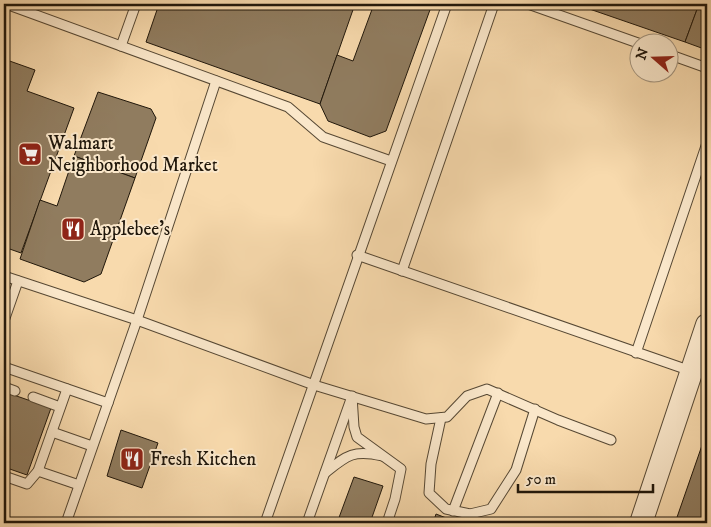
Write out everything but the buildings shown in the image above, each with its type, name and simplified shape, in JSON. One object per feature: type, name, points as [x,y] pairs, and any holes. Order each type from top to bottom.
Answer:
[{"type":"street","points":[[641,523],[707,325]]},
{"type":"lane","points":[[6,4],[288,107],[323,137],[391,161]]},
{"type":"lane","points":[[121,46],[136,4]]},
{"type":"lane","points":[[265,523],[314,385],[357,255],[447,4]]},
{"type":"lane","points":[[402,271],[494,4]]},
{"type":"lane","points":[[528,4],[628,39]]},
{"type":"lane","points":[[678,58],[707,68]]},
{"type":"lane","points":[[66,523],[137,320],[216,81]]},
{"type":"lane","points":[[636,352],[707,143]]},
{"type":"lane","points":[[357,255],[691,371]]},
{"type":"lane","points":[[4,276],[137,320],[314,385],[426,419],[447,417],[467,396],[487,389],[558,420],[611,440]]},
{"type":"lane","points":[[4,321],[18,281]]},
{"type":"lane","points":[[4,367],[108,403]]},
{"type":"lane","points":[[4,387],[15,391]]},
{"type":"lane","points":[[4,476],[26,484],[38,471],[67,389]]},
{"type":"lane","points":[[454,511],[498,393]]},
{"type":"lane","points":[[352,396],[354,427],[357,436],[401,469],[395,499],[387,523]]},
{"type":"lane","points":[[308,523],[352,396]]},
{"type":"lane","points":[[33,397],[60,407]]},
{"type":"lane","points":[[441,418],[431,464],[429,493],[446,509],[470,514],[491,509],[516,470],[535,409]]},
{"type":"lane","points":[[52,432],[92,446]]},
{"type":"lane","points":[[325,473],[346,456],[356,454],[385,457]]},
{"type":"lane","points":[[38,471],[79,485]]},
{"type":"place","name":"Walmart Neighborhood Market","points":[[30,154]]},
{"type":"place","name":"Applebee's","points":[[73,229]]},
{"type":"place","name":"Fresh Kitchen","points":[[132,459]]}]
